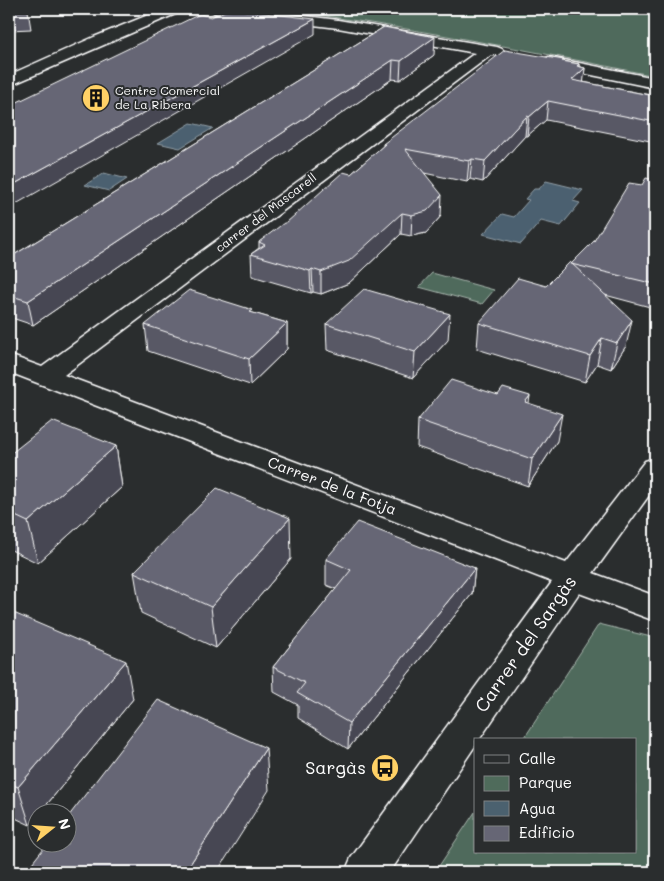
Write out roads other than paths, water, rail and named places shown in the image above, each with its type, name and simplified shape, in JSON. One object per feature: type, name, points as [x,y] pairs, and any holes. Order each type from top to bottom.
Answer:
[{"type":"street","points":[[9,81],[99,40],[175,9]]},
{"type":"street","points":[[215,9],[338,24],[512,55]]},
{"type":"street","name":"carrer del Mascarell","points":[[45,377],[487,51]]},
{"type":"street","points":[[532,59],[655,83]]},
{"type":"street","name":"Carrer de la Fotja","points":[[9,363],[655,609]]},
{"type":"street","name":"Carrer del Sargàs","points":[[366,872],[572,578],[655,467]]},
{"type":"water","points":[[191,123],[213,128],[180,148],[158,143]]},
{"type":"water","points":[[104,173],[127,179],[109,191],[85,185]]},
{"type":"water","points":[[546,181],[583,190],[573,201],[580,203],[561,226],[541,221],[521,244],[483,234],[502,214],[514,217],[529,200],[525,199],[534,189],[539,189]]},
{"type":"place","name":"Centre Comercial de La Ribera","points":[[96,98]]},
{"type":"place","name":"Sargàs","points":[[385,768]]}]
